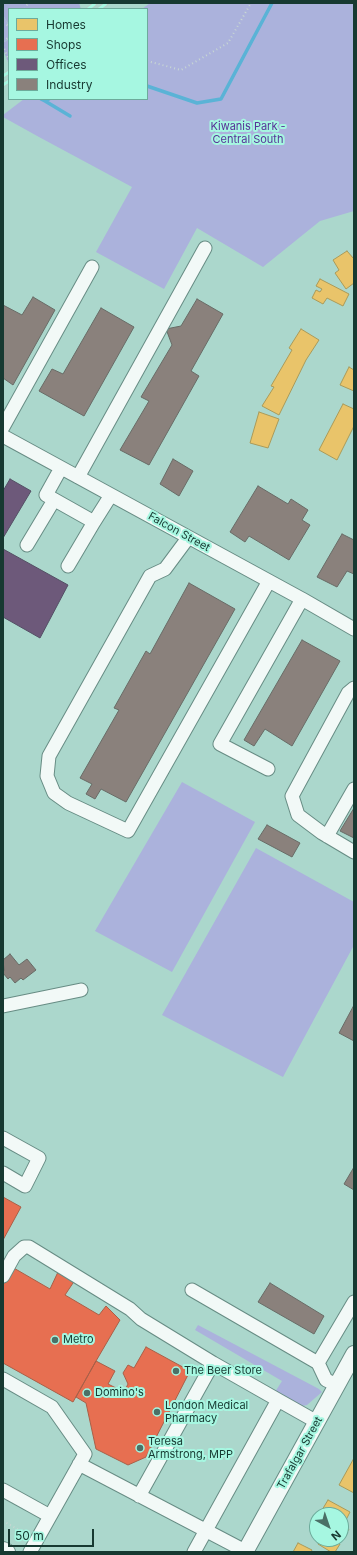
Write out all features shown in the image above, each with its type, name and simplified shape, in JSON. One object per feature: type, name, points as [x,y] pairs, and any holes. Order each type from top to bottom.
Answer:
[{"type":"main road","name":"Trafalgar Street","points":[[245,1552],[337,1385],[352,1363]]},
{"type":"main road","points":[[3,1550],[7,1552]]},
{"type":"street","points":[[78,477],[205,248]]},
{"type":"street","points":[[3,428],[92,267]]},
{"type":"street","name":"Falcon Street","points":[[3,436],[302,599],[354,630]]},
{"type":"street","points":[[61,468],[46,496],[94,522]]},
{"type":"street","points":[[68,566],[111,495]]},
{"type":"street","points":[[27,545],[54,500]]},
{"type":"street","points":[[188,538],[165,569],[150,576],[50,756],[47,776],[54,793],[68,803],[128,831],[269,581]]},
{"type":"street","points":[[268,769],[220,744],[302,599]]},
{"type":"street","points":[[354,688],[348,693],[292,796],[298,815],[327,836],[354,852]]},
{"type":"street","points":[[327,836],[354,789]]},
{"type":"street","points":[[3,1006],[81,990]]},
{"type":"street","points":[[3,1138],[39,1158],[25,1186],[3,1173]]},
{"type":"street","points":[[3,1276],[14,1256],[24,1247],[29,1247],[130,1309],[141,1319],[213,1363],[317,1422]]},
{"type":"street","points":[[192,1290],[318,1363],[326,1380],[337,1385]]},
{"type":"street","points":[[318,1363],[354,1302]]},
{"type":"street","points":[[139,1496],[213,1363]]},
{"type":"street","points":[[3,1379],[52,1407],[85,1454],[30,1552]]},
{"type":"street","points":[[194,1552],[278,1400]]},
{"type":"street","points":[[79,1464],[245,1552]]},
{"type":"street","points":[[3,1490],[50,1516]]},
{"type":"path","points":[[148,61],[181,70],[228,43],[251,3]]},
{"type":"path","points":[[3,45],[8,59]]},
{"type":"path","points":[[3,1521],[30,1536]]},
{"type":"green space","name":"Kiwanis Park - Central South","points":[[150,3],[354,3],[354,211],[320,221],[263,267],[197,228],[164,289],[96,252],[132,187],[3,117],[3,115],[23,100],[148,100],[148,8],[143,8]]},
{"type":"green space","points":[[3,15],[8,24],[8,39],[3,43]]},
{"type":"green space","points":[[182,782],[255,822],[172,972],[95,931]]},
{"type":"green space","points":[[256,848],[354,902],[354,945],[283,1077],[162,1015]]},
{"type":"green space","points":[[198,1325],[319,1389],[322,1392],[307,1405],[297,1407],[275,1392],[282,1381],[195,1330]]},
{"type":"shaded area","points":[[3,3],[79,3],[81,8],[8,8],[8,23],[3,15]]},
{"type":"shaded area","points":[[8,40],[8,62],[3,49],[3,43]]},
{"type":"building: Homes","points":[[347,251],[354,259],[354,283],[346,289],[335,273],[339,270],[333,260]]},
{"type":"building: Homes","points":[[320,279],[349,294],[343,306],[327,298],[323,304],[312,298],[316,290],[320,292],[322,289],[316,286]]},
{"type":"building: Homes","points":[[301,329],[319,340],[306,360],[279,415],[262,406],[274,387],[271,386],[292,350],[289,348]]},
{"type":"building: Homes","points":[[349,367],[354,370],[354,391],[340,385]]},
{"type":"building: Homes","points":[[343,404],[354,409],[354,426],[337,460],[319,450]]},
{"type":"building: Homes","points":[[259,412],[279,419],[268,448],[250,443]]},
{"type":"building: Homes","points":[[354,1458],[354,1493],[339,1485]]},
{"type":"building: Homes","points":[[328,1500],[341,1507],[324,1507]]},
{"type":"building: Homes","points":[[298,1543],[312,1550],[311,1552],[293,1552]]},
{"type":"building: Homes","points":[[323,1547],[338,1547],[335,1552],[331,1552]]},
{"type":"building: Shops","points":[[3,1197],[21,1207],[3,1240]]},
{"type":"building: Shops","name":"Metro","points":[[12,1267],[50,1289],[58,1272],[75,1280],[65,1295],[99,1315],[106,1306],[120,1320],[73,1402],[3,1363],[3,1285]]},
{"type":"building: Shops","points":[[146,1347],[190,1371],[146,1457],[128,1465],[96,1449],[86,1403],[76,1397],[96,1361],[115,1371],[108,1384],[124,1392],[128,1384],[123,1373],[128,1365],[134,1368]]},
{"type":"building: Offices","points":[[10,479],[31,491],[3,538],[3,491]]},
{"type":"building: Offices","points":[[3,549],[68,585],[40,638],[3,617]]},
{"type":"building: Industry","points":[[33,297],[55,310],[13,385],[3,378],[3,305],[22,315]]},
{"type":"building: Industry","points":[[197,299],[223,314],[191,371],[199,376],[149,465],[120,450],[149,401],[141,397],[172,345],[166,329],[181,326]]},
{"type":"building: Industry","points":[[101,308],[134,327],[84,416],[39,391],[52,369],[63,374]]},
{"type":"building: Industry","points":[[173,459],[193,471],[179,496],[160,484]]},
{"type":"building: Industry","points":[[258,486],[288,504],[291,499],[308,510],[302,520],[310,525],[289,560],[249,536],[245,542],[230,532]]},
{"type":"building: Industry","points":[[342,534],[354,540],[354,574],[347,571],[337,587],[317,577]]},
{"type":"building: Industry","points":[[189,583],[235,609],[126,802],[101,789],[95,799],[86,794],[92,784],[80,778],[119,710],[114,708],[146,651],[150,654]]},
{"type":"building: Industry","points":[[302,640],[340,661],[292,746],[265,729],[254,746],[244,740]]},
{"type":"building: Industry","points":[[354,808],[354,838],[340,831]]},
{"type":"building: Industry","points":[[267,825],[300,843],[292,857],[258,839]]},
{"type":"building: Industry","points":[[10,954],[19,965],[27,959],[36,970],[23,980],[21,978],[15,983],[10,977],[8,979],[3,973],[3,960]]},
{"type":"building: Industry","points":[[354,1005],[354,1041],[339,1033]]},
{"type":"building: Industry","points":[[354,1167],[354,1190],[344,1184]]},
{"type":"building: Industry","points":[[270,1283],[324,1316],[314,1334],[258,1302]]},
{"type":"waterway","points":[[148,86],[197,103],[221,99],[272,3]]},
{"type":"waterway","points":[[43,100],[47,100]]},
{"type":"waterway","points":[[45,101],[70,116]]},
{"type":"railway","points":[[89,8],[96,3]]},
{"type":"railway","points":[[100,8],[107,3]]},
{"type":"railway","points":[[3,76],[8,73]]},
{"type":"railway","points":[[3,85],[8,82]]},
{"type":"place","name":"Metro","points":[[55,1340]]},
{"type":"place","name":"The Beer Store","points":[[176,1371]]},
{"type":"place","name":"Domino's","points":[[87,1393]]},
{"type":"place","name":"London Medical Pharmacy","points":[[157,1412]]},
{"type":"place","name":"Teresa Armstrong, MPP","points":[[140,1448]]}]
